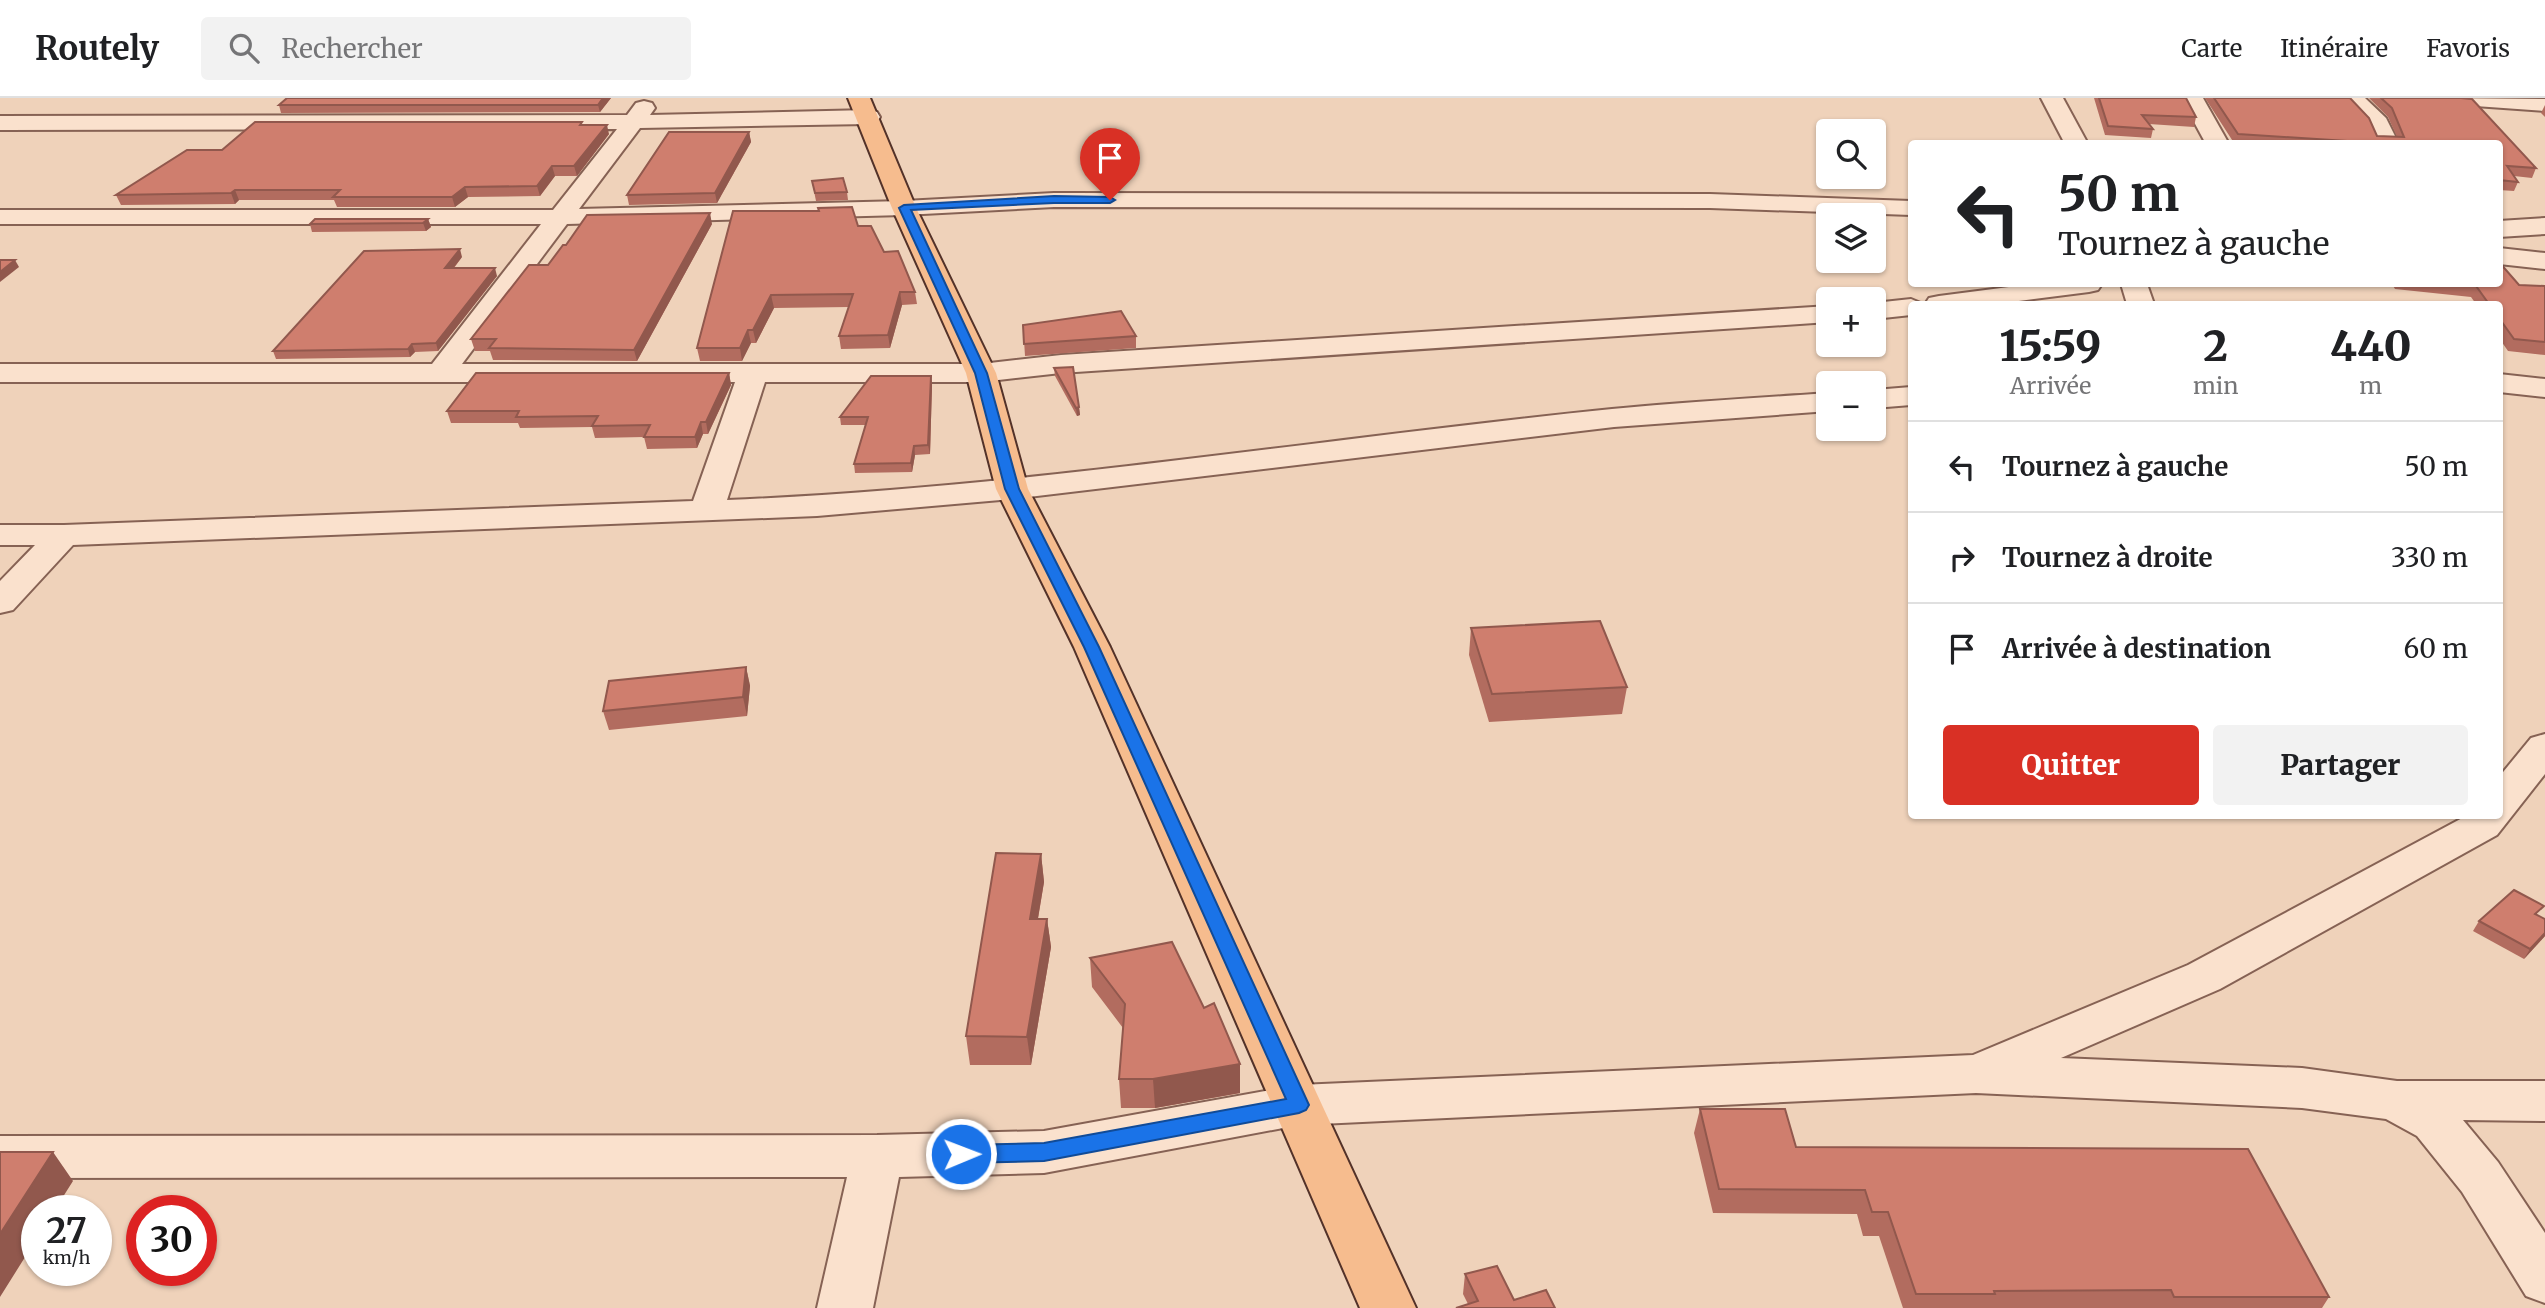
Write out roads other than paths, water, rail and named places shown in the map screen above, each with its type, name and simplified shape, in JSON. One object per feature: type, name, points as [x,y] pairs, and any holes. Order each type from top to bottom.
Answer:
[{"type":"main road","points":[[864,107],[904,208],[981,373],[1012,489],[1092,647],[1388,1308]]},
{"type":"street","points":[[212,122],[242,98]]},
{"type":"street","points":[[440,373],[652,98]]},
{"type":"street","points":[[2052,98],[2075,140]]},
{"type":"street","points":[[2192,98],[2216,140]]},
{"type":"street","points":[[2353,98],[2378,123],[2386,140]]},
{"type":"street","points":[[2447,98],[2545,104]]},
{"type":"street","points":[[0,123],[633,122],[864,107]]},
{"type":"street","points":[[0,217],[561,216],[904,208],[1082,200],[1710,201],[1908,208]]},
{"type":"street","points":[[2503,229],[2545,226]]},
{"type":"street","points":[[2503,256],[2545,261]]},
{"type":"street","points":[[1962,301],[2066,287]]},
{"type":"street","points":[[1886,310],[1908,307]]},
{"type":"street","points":[[0,373],[981,373],[1060,365],[1816,315]]},
{"type":"street","points":[[706,512],[753,373]]},
{"type":"street","points":[[2503,383],[2545,388]]},
{"type":"street","points":[[1886,398],[1908,396]]},
{"type":"street","points":[[0,535],[64,535],[817,506],[1012,489],[1614,418],[1816,403]]},
{"type":"street","points":[[0,602],[64,535]]},
{"type":"street","points":[[2503,800],[2545,747]]},
{"type":"street","points":[[1976,1074],[2204,977],[2482,825],[2487,819]]},
{"type":"street","points":[[0,1157],[877,1156],[1044,1152],[1299,1105],[1976,1074],[2302,1087],[2396,1100],[2545,1101]]},
{"type":"street","points":[[2396,1100],[2435,1122],[2480,1177],[2545,1279]]},
{"type":"street","points":[[845,1308],[877,1156]]}]
